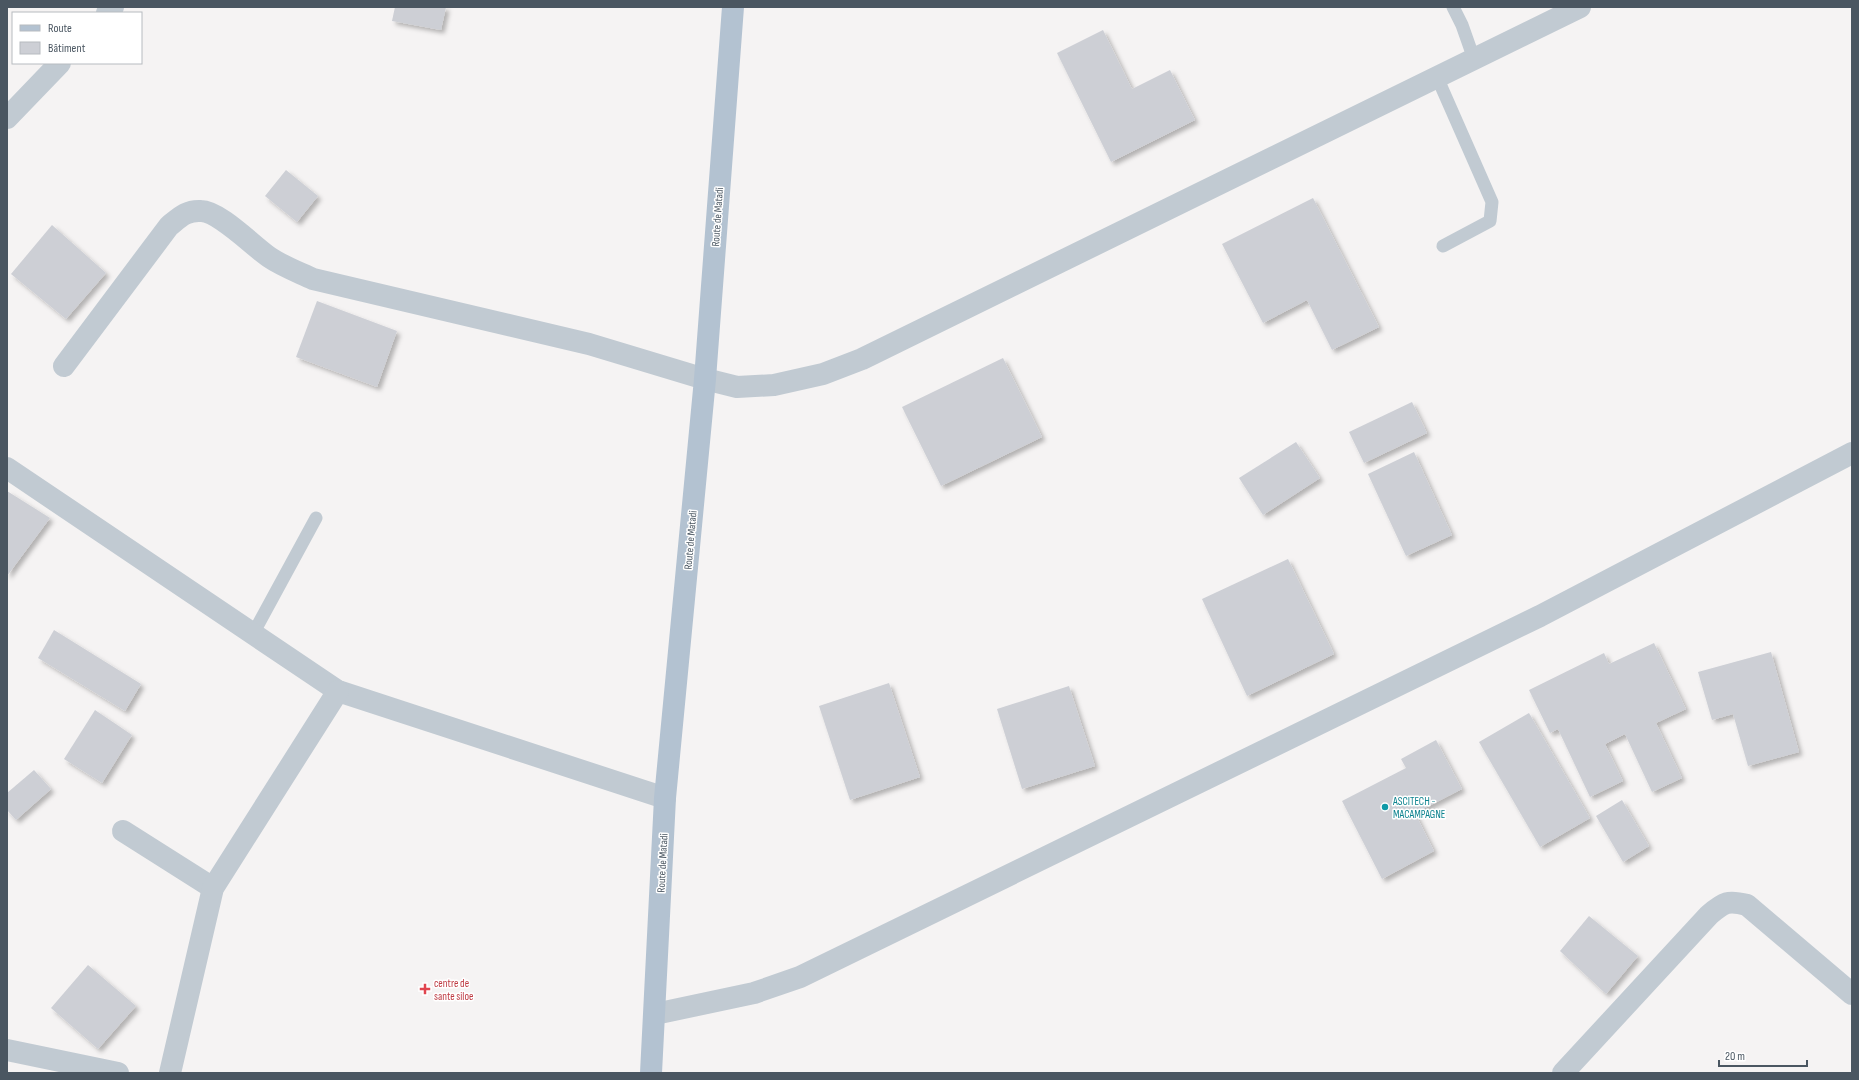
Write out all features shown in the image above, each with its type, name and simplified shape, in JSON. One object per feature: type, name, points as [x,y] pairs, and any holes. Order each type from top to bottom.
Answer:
[{"type":"main road","name":"Route de Matadi","points":[[651,1073],[665,798],[705,379],[733,7]]},
{"type":"street","points":[[64,366],[169,226],[183,214],[202,211],[221,220],[283,266],[313,279],[589,344],[705,379],[737,387],[774,385],[823,374],[862,359],[1580,7]]},
{"type":"street","points":[[7,118],[59,64]]},
{"type":"street","points":[[655,1014],[754,993],[800,977],[1540,616],[1852,453]]},
{"type":"street","points":[[7,468],[338,691],[665,798]]},
{"type":"street","points":[[170,1073],[213,888],[338,691]]},
{"type":"street","points":[[123,831],[213,888]]},
{"type":"street","points":[[1563,1073],[1709,915],[1720,905],[1732,901],[1748,905],[1852,994]]},
{"type":"street","points":[[7,1050],[118,1073]]},
{"type":"lane","points":[[1452,7],[1462,25],[1474,59]]},
{"type":"lane","points":[[1437,77],[1492,202],[1490,221],[1443,246]]},
{"type":"lane","points":[[253,634],[316,518]]},
{"type":"building","points":[[395,7],[446,7],[441,30],[392,21]]},
{"type":"building","points":[[1103,30],[1132,89],[1170,70],[1195,120],[1111,162],[1057,53]]},
{"type":"building","points":[[286,170],[318,196],[297,222],[265,196]]},
{"type":"building","points":[[1313,198],[1379,327],[1332,350],[1307,300],[1263,323],[1222,244]]},
{"type":"building","points":[[52,225],[106,273],[66,319],[11,274]]},
{"type":"building","points":[[317,301],[397,331],[377,387],[296,357]]},
{"type":"building","points":[[1003,358],[1042,437],[941,486],[902,407]]},
{"type":"building","points":[[1412,402],[1427,433],[1364,463],[1349,432]]},
{"type":"building","points":[[1296,442],[1320,478],[1263,515],[1239,478]]},
{"type":"building","points":[[1414,452],[1452,535],[1406,556],[1368,474]]},
{"type":"building","points":[[7,491],[50,518],[7,576]]},
{"type":"building","points":[[1288,559],[1334,654],[1247,696],[1202,599]]},
{"type":"building","points":[[54,630],[141,684],[125,711],[38,658]]},
{"type":"building","points":[[1654,643],[1686,709],[1656,723],[1682,778],[1652,792],[1625,734],[1605,744],[1623,781],[1590,797],[1558,729],[1550,733],[1529,690],[1604,653],[1609,664]]},
{"type":"building","points":[[1771,652],[1799,752],[1748,766],[1733,714],[1712,720],[1698,672]]},
{"type":"building","points":[[889,683],[920,777],[850,800],[819,706]]},
{"type":"building","points":[[1069,686],[1095,766],[1022,789],[997,709]]},
{"type":"building","points":[[95,710],[132,735],[102,783],[64,759]]},
{"type":"building","points":[[1529,713],[1590,818],[1540,847],[1479,742]]},
{"type":"building","name":"ASCITECH - MACAMPAGNE","points":[[1436,740],[1462,789],[1415,813],[1434,851],[1382,879],[1342,801],[1406,768],[1401,759]]},
{"type":"building","points":[[34,770],[51,789],[16,820],[7,810],[7,793]]},
{"type":"building","points":[[1622,800],[1649,846],[1623,862],[1596,816]]},
{"type":"building","points":[[1589,916],[1638,956],[1606,994],[1560,951]]},
{"type":"building","points":[[88,965],[136,1006],[98,1049],[51,1008]]},
{"type":"place","name":"ASCITECH - MACAMPAGNE","points":[[1385,807]]},
{"type":"place","name":"centre de sante siloe","points":[[425,989]]}]
